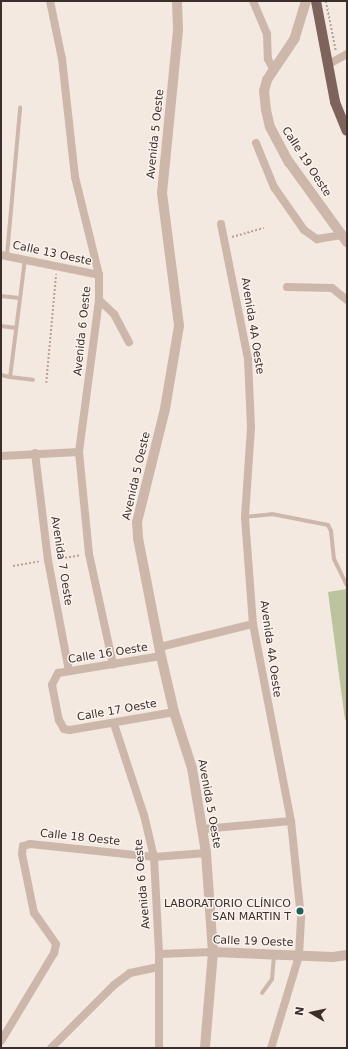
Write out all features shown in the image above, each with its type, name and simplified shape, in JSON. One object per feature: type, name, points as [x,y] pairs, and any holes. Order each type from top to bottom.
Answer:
[{"type":"main road","points":[[316,1],[336,102],[347,132]]},
{"type":"street","name":"Avenida 6 Oeste","points":[[50,1],[62,59],[75,177],[99,275],[99,300],[79,452],[89,554],[113,664]]},
{"type":"street","name":"Avenida 5 Oeste","points":[[177,1],[178,30],[162,193],[179,326],[165,409],[137,522],[138,538],[160,651],[174,712],[192,768],[203,829],[213,952],[205,1048]]},
{"type":"street","points":[[253,1],[267,34],[268,59],[273,69]]},
{"type":"street","name":"Calle 19 Oeste","points":[[306,1],[295,38],[273,69],[264,91],[270,127],[289,162],[344,238]]},
{"type":"street","points":[[329,64],[347,54]]},
{"type":"street","points":[[256,143],[274,187],[304,230],[317,239],[344,238]]},
{"type":"street","name":"Avenida 4A Oeste","points":[[221,224],[240,313],[250,389],[251,427],[245,518],[253,624],[291,821],[301,918],[299,956],[271,1048]]},
{"type":"street","name":"Calle 13 Oeste","points":[[4,255],[99,275]]},
{"type":"street","points":[[287,287],[332,288],[347,300]]},
{"type":"street","points":[[99,300],[114,314],[129,342]]},
{"type":"street","points":[[1,456],[35,453],[79,452]]},
{"type":"street","name":"Avenida 7 Oeste","points":[[35,453],[48,560],[69,671]]},
{"type":"street","name":"Calle 16 Oeste","points":[[64,729],[58,720],[52,685],[58,673],[113,664],[253,624]]},
{"type":"street","name":"Calle 17 Oeste","points":[[64,729],[114,724],[174,712]]},
{"type":"street","name":"Avenida 6 Oeste","points":[[114,724],[144,815],[154,857],[159,954],[159,1048]]},
{"type":"street","points":[[203,829],[291,821]]},
{"type":"street","name":"Calle 18 Oeste","points":[[1,1041],[54,953],[56,944],[34,913],[22,854],[23,846],[30,844],[154,857],[206,853]]},
{"type":"street","name":"Calle 19 Oeste","points":[[159,954],[213,952],[299,956],[347,955]]},
{"type":"street","points":[[51,1048],[114,985],[130,973],[158,967]]},
{"type":"lane","points":[[4,255],[20,108]]},
{"type":"lane","points":[[10,377],[25,259]]},
{"type":"lane","points":[[1,296],[20,298]]},
{"type":"lane","points":[[1,326],[16,328]]},
{"type":"lane","points":[[1,376],[33,380]]},
{"type":"lane","points":[[245,518],[272,514],[328,525],[331,531],[334,559],[347,586]]},
{"type":"lane","points":[[262,993],[272,979],[274,954]]},
{"type":"path","points":[[225,239],[264,228]]},
{"type":"path","points":[[46,383],[56,266]]},
{"type":"green space","points":[[347,589],[347,719],[345,720],[328,592]]},
{"type":"place","name":"LABORATORIO CLÍNICO SAN MARTIN T","points":[[300,911]]}]
